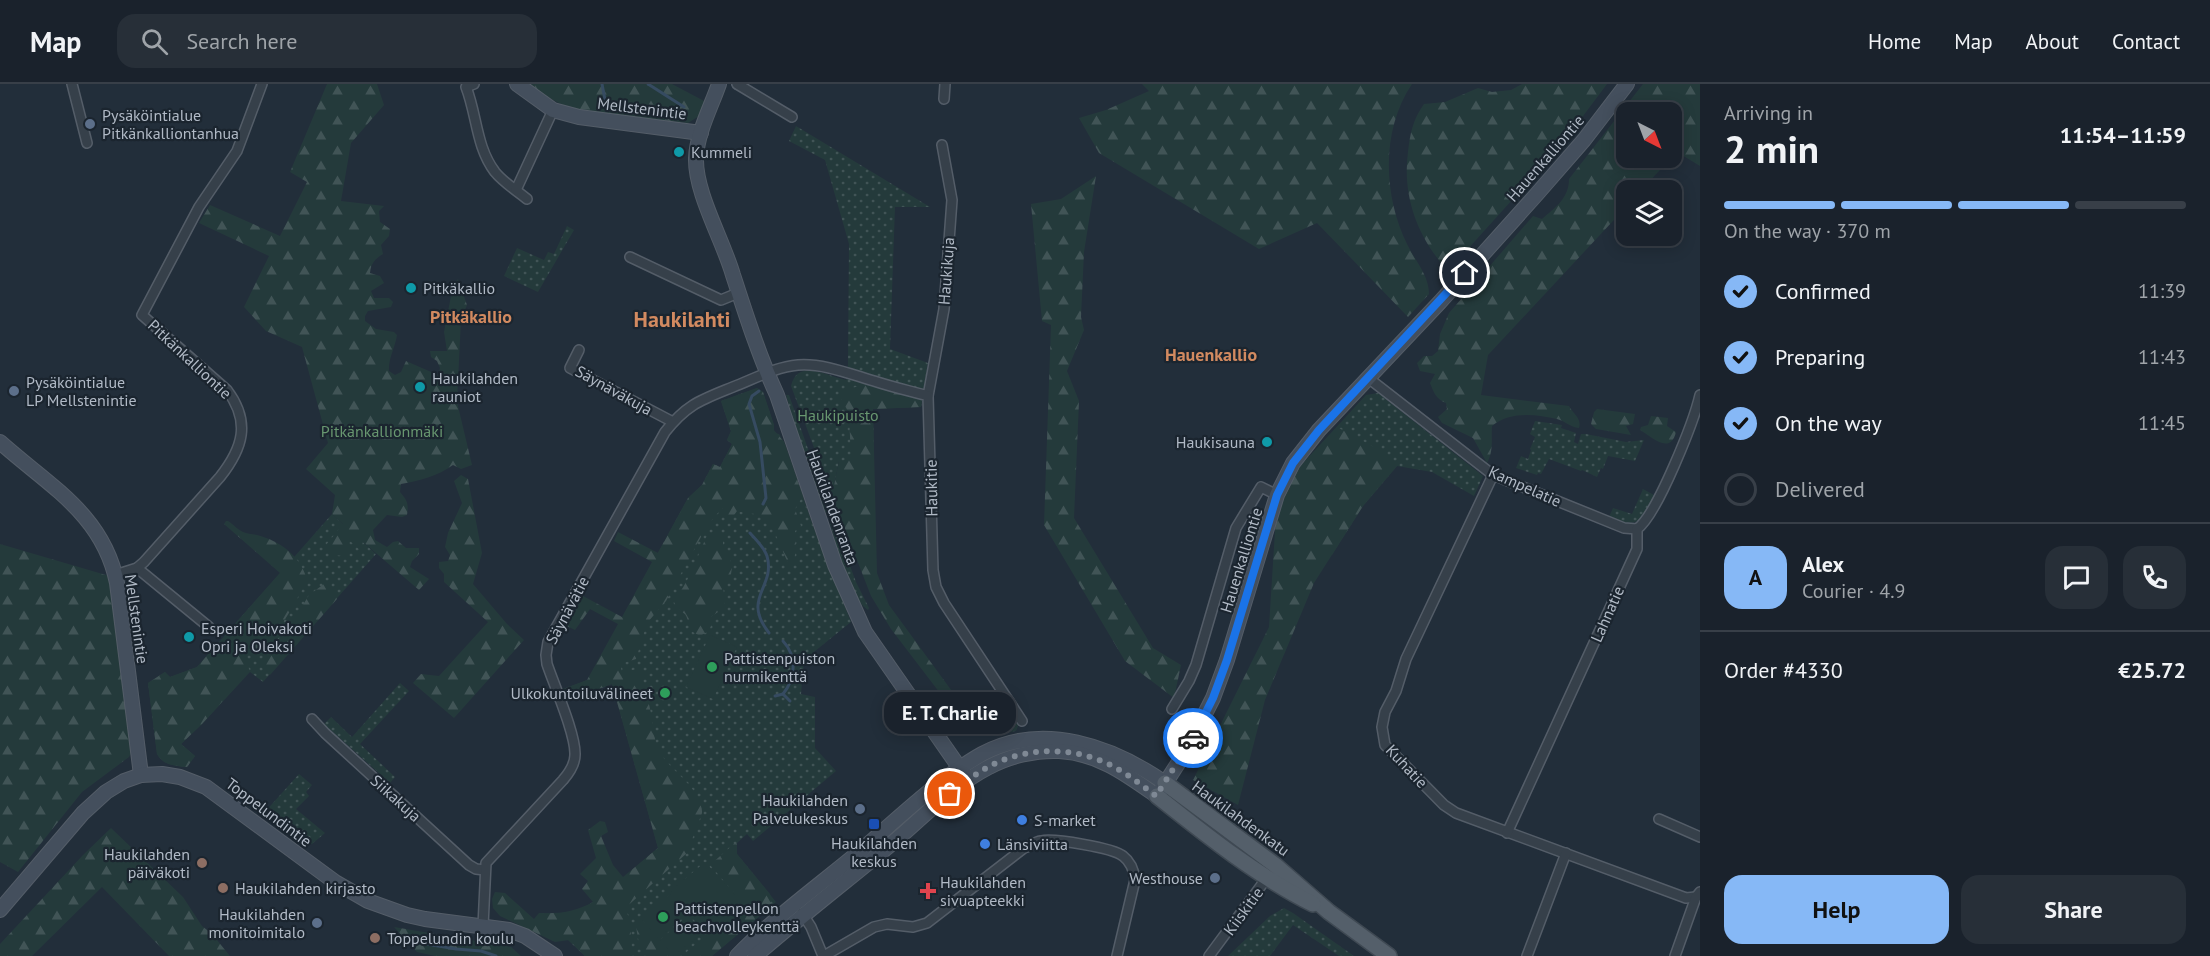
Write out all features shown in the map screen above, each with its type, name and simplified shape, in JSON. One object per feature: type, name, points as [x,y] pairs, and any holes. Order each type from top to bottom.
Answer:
[{"type":"main road","name":"Mellstenintie","points":[[517,84],[553,110],[579,117],[701,133]]},
{"type":"main road","name":"Haukilahdenranta","points":[[719,84],[701,133],[696,167],[738,293],[777,395],[835,565],[866,632],[964,775]]},
{"type":"main road","name":"Hauenkalliontie","points":[[1161,790],[1205,716],[1217,688],[1277,495],[1293,463],[1306,445],[1367,377],[1440,302],[1536,195],[1584,140],[1627,84]]},
{"type":"main road","name":"Mellstenintie","points":[[0,442],[52,485],[89,520],[105,546],[115,575],[141,775]]},
{"type":"main road","name":"Haukilahdenkatu","points":[[755,956],[964,775],[983,754],[1002,746],[1041,738],[1096,747],[1143,768],[1161,790],[1389,956]]},
{"type":"main road","name":"Toppelundintie","points":[[0,910],[95,801],[124,780],[141,775],[162,774],[180,777],[206,787],[335,882],[368,901],[407,915],[483,926],[525,936],[555,956]]},
{"type":"main road","name":"Haukilahdenkatu","points":[[737,956],[795,904],[964,775]]},
{"type":"street","points":[[72,84],[87,143]]},
{"type":"street","name":"Pitkänkalliontie","points":[[115,575],[137,568],[220,477],[231,463],[240,442],[242,428],[240,414],[236,402],[227,390],[142,315],[199,207],[237,151],[262,84]]},
{"type":"street","points":[[474,84],[466,87],[472,100],[485,158],[503,181],[527,199]]},
{"type":"street","points":[[737,84],[792,117]]},
{"type":"street","points":[[944,99],[945,84]]},
{"type":"street","points":[[516,190],[553,110]]},
{"type":"street","name":"Haukikuja","points":[[927,396],[944,309],[952,200],[942,145]]},
{"type":"street","points":[[630,257],[721,300],[738,293]]},
{"type":"street","name":"Säynäväkuja","points":[[579,350],[570,368],[673,422]]},
{"type":"street","points":[[767,373],[796,365],[806,365],[850,374],[927,396]]},
{"type":"street","name":"Säynävätie","points":[[484,870],[486,863],[563,780],[573,764],[574,748],[547,664],[546,648],[665,432],[683,411],[706,397],[767,373]]},
{"type":"street","name":"Kampelatie","points":[[1367,377],[1493,475],[1624,528],[1637,529]]},
{"type":"street","name":"Lahnatie","points":[[1507,832],[1637,549],[1637,529],[1644,525],[1650,516],[1689,432],[1700,395]]},
{"type":"street","name":"Haukitie","points":[[927,396],[933,570],[936,587],[944,603],[1022,721]]},
{"type":"street","name":"Kuhatie","points":[[1493,475],[1406,659],[1396,691],[1385,712],[1382,735],[1385,745],[1444,805],[1456,813],[1686,898],[1698,895]]},
{"type":"street","points":[[1172,709],[1196,665],[1236,528],[1261,488],[1277,495]]},
{"type":"street","points":[[137,568],[209,627]]},
{"type":"street","name":"Siikakuja","points":[[312,719],[469,865],[484,870]]},
{"type":"street","points":[[1659,819],[1700,837]]},
{"type":"street","points":[[795,904],[804,915],[823,956],[874,927],[887,924],[913,927],[927,923],[1024,848],[1041,841],[1056,840],[1115,851],[1124,856],[1133,868],[1135,880],[1117,956]]},
{"type":"street","points":[[1527,956],[1566,853]]},
{"type":"street","points":[[483,926],[486,880],[484,870]]},
{"type":"street","name":"Kiiskitie","points":[[1209,956],[1271,872]]},
{"type":"street","points":[[1675,956],[1696,910],[1698,895]]},
{"type":"green space","name":"Pitkänkallionmäki","points":[[327,84],[377,84],[384,105],[351,143],[341,201],[384,206],[379,211],[380,222],[390,229],[389,236],[381,245],[383,254],[374,262],[370,273],[380,276],[384,283],[371,291],[374,298],[389,298],[393,302],[391,307],[368,311],[365,321],[376,329],[394,332],[397,335],[389,371],[395,375],[401,372],[406,361],[438,375],[440,368],[437,361],[431,357],[430,351],[447,351],[444,332],[453,286],[458,279],[467,305],[461,319],[457,402],[472,465],[461,469],[453,465],[428,478],[401,484],[400,492],[407,502],[407,515],[402,517],[387,515],[373,530],[375,540],[387,547],[398,541],[406,548],[419,548],[419,554],[410,567],[429,579],[419,590],[363,542],[360,550],[350,541],[347,542],[348,555],[340,556],[330,551],[326,545],[343,524],[332,514],[335,495],[306,469],[328,443],[302,347],[266,331],[244,307],[269,256],[199,223],[210,205],[280,236],[307,182],[290,172]]},
{"type":"green space","points":[[528,84],[672,84],[706,102],[699,116],[688,123],[573,110],[541,94]]},
{"type":"green space","points":[[1142,84],[1412,84],[1402,102],[1390,142],[1390,184],[1399,225],[1424,274],[1429,294],[1408,317],[1317,223],[1259,249],[1099,153],[1079,118],[1106,110],[1149,91]]},
{"type":"green space","points":[[1522,84],[1607,84],[1559,148],[1448,271],[1428,245],[1410,201],[1408,152],[1415,121],[1424,104],[1445,102],[1478,88],[1492,92],[1511,90]]},
{"type":"green space","points":[[1643,84],[1700,84],[1700,166],[1682,155],[1682,102],[1629,102]]},
{"type":"green space","points":[[1616,119],[1616,168],[1662,168],[1650,180],[1616,180],[1616,218],[1488,355],[1481,395],[1569,406],[1578,419],[1579,428],[1557,419],[1540,416],[1523,415],[1506,418],[1492,426],[1491,449],[1487,463],[1473,438],[1442,423],[1438,417],[1447,409],[1446,403],[1436,395],[1430,383],[1435,374],[1420,371],[1417,363],[1424,356],[1432,356],[1438,351],[1440,334],[1449,313],[1533,216],[1542,219],[1561,202],[1569,179]]},
{"type":"green space","name":"Haukipuisto","points":[[796,126],[930,207],[895,207],[890,349],[928,363],[921,407],[873,409],[874,462],[839,461],[832,496],[791,386],[800,373],[806,371],[846,380],[849,244],[825,160],[789,141]]},
{"type":"green space","points":[[1096,176],[1084,252],[1081,317],[1084,330],[1067,371],[1079,401],[1074,518],[1153,648],[1181,665],[1174,698],[1125,661],[1044,525],[1051,325],[1042,321],[1031,204],[1061,199]]},
{"type":"green space","points":[[567,226],[574,230],[538,292],[504,276],[517,248],[544,260],[548,252],[554,254]]},
{"type":"green space","points":[[867,384],[922,399],[921,407],[873,409],[877,573],[889,605],[965,709],[992,713],[1005,705],[1014,713],[1019,724],[1016,731],[994,735],[972,735],[891,629],[871,596],[832,496],[839,461],[851,460],[849,413],[840,397],[844,390]]},
{"type":"green space","points":[[757,388],[763,392],[774,425],[774,433],[779,434],[784,442],[815,531],[851,622],[804,660],[801,694],[815,697],[815,748],[836,771],[753,841],[747,834],[737,843],[737,854],[776,902],[712,956],[585,956],[539,913],[570,912],[589,905],[658,848],[612,684],[566,701],[563,689],[588,680],[688,498],[702,485],[713,464],[720,467],[732,444],[727,440],[731,431],[721,401]]},
{"type":"green space","points":[[757,388],[763,392],[774,425],[773,429],[784,442],[803,496],[795,509],[801,526],[795,531],[796,550],[793,565],[791,570],[767,515],[737,511],[732,518],[732,525],[722,508],[707,526],[666,601],[647,623],[636,659],[620,664],[622,672],[638,669],[641,672],[658,748],[663,757],[698,797],[702,813],[687,853],[624,909],[630,918],[632,956],[585,956],[569,940],[555,942],[500,916],[493,908],[492,899],[495,892],[505,893],[534,919],[539,913],[567,912],[593,902],[582,889],[588,881],[580,874],[596,858],[588,830],[600,821],[605,822],[608,832],[601,836],[613,865],[623,877],[658,848],[612,684],[566,701],[563,689],[587,680],[618,624],[590,609],[575,630],[567,626],[583,596],[622,617],[652,562],[614,541],[618,532],[658,553],[688,498],[702,485],[713,464],[720,467],[732,444],[727,440],[731,431],[721,401]]},
{"type":"green space","points":[[1378,393],[1483,476],[1474,496],[1432,472],[1397,466],[1363,506],[1332,555],[1294,473],[1366,395]]},
{"type":"green space","points":[[786,395],[789,395],[831,514],[829,516],[821,505],[808,475]]},
{"type":"green space","points":[[1597,409],[1635,414],[1633,424],[1626,426],[1631,435],[1596,429],[1591,424]]},
{"type":"green space","points":[[1651,416],[1668,418],[1667,426],[1676,432],[1669,443],[1655,440],[1640,430],[1641,427],[1648,425]]},
{"type":"green space","points":[[1535,421],[1562,425],[1561,428],[1576,433],[1574,442],[1578,444],[1581,434],[1626,442],[1644,440],[1635,461],[1608,456],[1597,477],[1549,459],[1541,474],[1537,475],[1516,468],[1521,456],[1528,459],[1535,437],[1530,434]]},
{"type":"green space","points":[[1337,427],[1385,453],[1397,466],[1363,506],[1314,583],[1265,700],[1238,805],[1193,780],[1269,627],[1276,515],[1294,473]]},
{"type":"green space","points":[[461,475],[468,479],[482,553],[473,584],[524,640],[454,718],[413,683],[421,674],[439,676],[488,622],[444,582],[444,574],[439,568],[439,562],[448,561],[450,555],[445,547],[448,533],[462,503],[454,481]]},
{"type":"green space","points":[[1643,489],[1654,495],[1646,512],[1638,521],[1619,521],[1609,517],[1613,508],[1632,514]]},
{"type":"green space","points":[[332,514],[376,554],[263,682],[250,672],[181,744],[195,756],[187,767],[163,761],[157,754],[148,683],[165,672],[170,677],[197,667]]},
{"type":"green space","points":[[226,521],[243,532],[274,541],[288,551],[300,564],[307,580],[276,632],[259,649],[249,655],[225,635],[280,573],[224,524]]},
{"type":"green space","points":[[834,522],[868,610],[859,602],[847,582],[830,524]]},
{"type":"green space","points":[[708,534],[718,535],[723,539],[723,551],[730,558],[732,567],[731,574],[723,586],[725,603],[721,610],[709,618],[712,623],[709,631],[700,636],[691,631],[686,615],[677,608],[673,600],[688,578]]},
{"type":"green space","points":[[0,544],[106,575],[110,574],[131,753],[129,757],[82,792],[18,872],[0,862]]},
{"type":"green space","points":[[324,584],[331,589],[337,599],[270,675],[261,667],[264,656],[291,625],[309,595]]},
{"type":"green space","name":"Pattistenpuiston nurmikenttä","points":[[710,635],[737,647],[713,699],[686,687]]},
{"type":"green space","points":[[219,642],[241,658],[250,671],[181,744],[195,756],[187,767],[166,763],[157,754],[148,683],[165,672],[170,677],[197,667]]},
{"type":"green space","points":[[400,683],[409,691],[360,744],[395,777],[390,783],[324,724],[331,717],[352,737]]},
{"type":"green space","points":[[299,774],[312,785],[306,792],[309,796],[296,809],[325,833],[312,844],[298,835],[296,826],[288,821],[279,826],[263,814]]},
{"type":"green space","points":[[111,828],[183,897],[202,926],[212,934],[230,956],[169,956],[102,887],[32,956],[0,956],[0,944]]},
{"type":"green space","points":[[735,843],[737,854],[770,894],[768,909],[712,956],[682,956],[743,903],[710,865]]},
{"type":"green space","points":[[705,862],[725,884],[691,914],[671,891]]},
{"type":"green space","points":[[726,885],[742,903],[708,933],[692,915]]},
{"type":"green space","name":"Pattistenpellon beachvolleykenttä","points":[[670,894],[687,913],[658,938],[642,920]]},
{"type":"green space","points":[[1284,908],[1354,956],[1339,956],[1293,925],[1270,956],[1228,956],[1270,916]]},
{"type":"green space","points":[[688,915],[703,932],[674,956],[660,940]]},
{"type":"green space","points":[[640,922],[670,956],[646,956],[637,936],[636,923]]},
{"type":"green space","points":[[394,927],[511,947],[521,956],[435,956],[417,952]]},
{"type":"waterway","points":[[602,84],[606,105]]},
{"type":"waterway","points":[[648,84],[684,107]]},
{"type":"waterway","points":[[759,391],[752,396],[749,404],[760,442],[766,498],[763,504]]},
{"type":"waterway","points":[[750,533],[767,556],[769,567],[758,601],[758,610],[761,621],[769,633]]},
{"type":"waterway","points":[[783,641],[793,660],[790,681],[783,694],[790,701]]},
{"type":"waterway","points":[[775,696],[783,694]]},
{"type":"waterway","points":[[409,941],[481,951],[496,956]]},
{"type":"way so far","points":[[950,794],[990,766],[1017,756],[1059,751],[1096,758],[1114,767],[1156,796],[1193,738]]},
{"type":"place","name":"Pysäköintialue Pitkänkalliontanhua","points":[[90,124]]},
{"type":"place","name":"Kummeli","points":[[679,152]]},
{"type":"place","name":"Pitkäkallio","points":[[411,288]]},
{"type":"place","name":"Haukilahden rauniot","points":[[420,387]]},
{"type":"place","name":"Pysäköintialue LP Mellstenintie","points":[[14,391]]},
{"type":"place","name":"Haukisauna","points":[[1267,442]]},
{"type":"place","name":"Esperi Hoivakoti Opri ja Oleksi","points":[[189,637]]},
{"type":"place","name":"Pattistenpuiston nurmikenttä","points":[[712,667]]},
{"type":"place","name":"Ulkokuntoiluvälineet","points":[[665,693]]},
{"type":"place","name":"E. T. Charlie","points":[[950,794]]},
{"type":"place","name":"Haukilahden Palvelukeskus","points":[[860,809]]},
{"type":"place","name":"S-market","points":[[1022,820]]},
{"type":"place","name":"Haukilahden keskus","points":[[874,824]]},
{"type":"place","name":"Länsiviitta","points":[[985,844]]},
{"type":"place","name":"Haukilahden päiväkoti","points":[[202,863]]},
{"type":"place","name":"Westhouse","points":[[1215,878]]},
{"type":"place","name":"Haukilahden kirjasto","points":[[223,888]]},
{"type":"place","name":"Haukilahden sivuapteekki","points":[[928,891]]},
{"type":"place","name":"Pattistenpellon beachvolleykenttä","points":[[663,917]]},
{"type":"place","name":"Haukilahden monitoimitalo","points":[[317,923]]},
{"type":"place","name":"Toppelundin koulu","points":[[375,938]]},
{"type":"district","name":"Pitkäkallio","points":[[471,317]]},
{"type":"district","name":"Haukilahti","points":[[682,319]]},
{"type":"district","name":"Hauenkallio","points":[[1211,355]]},
{"type":"route","points":[[1193,738],[1213,698],[1227,660],[1277,495],[1293,463],[1319,430],[1465,273]]}]
